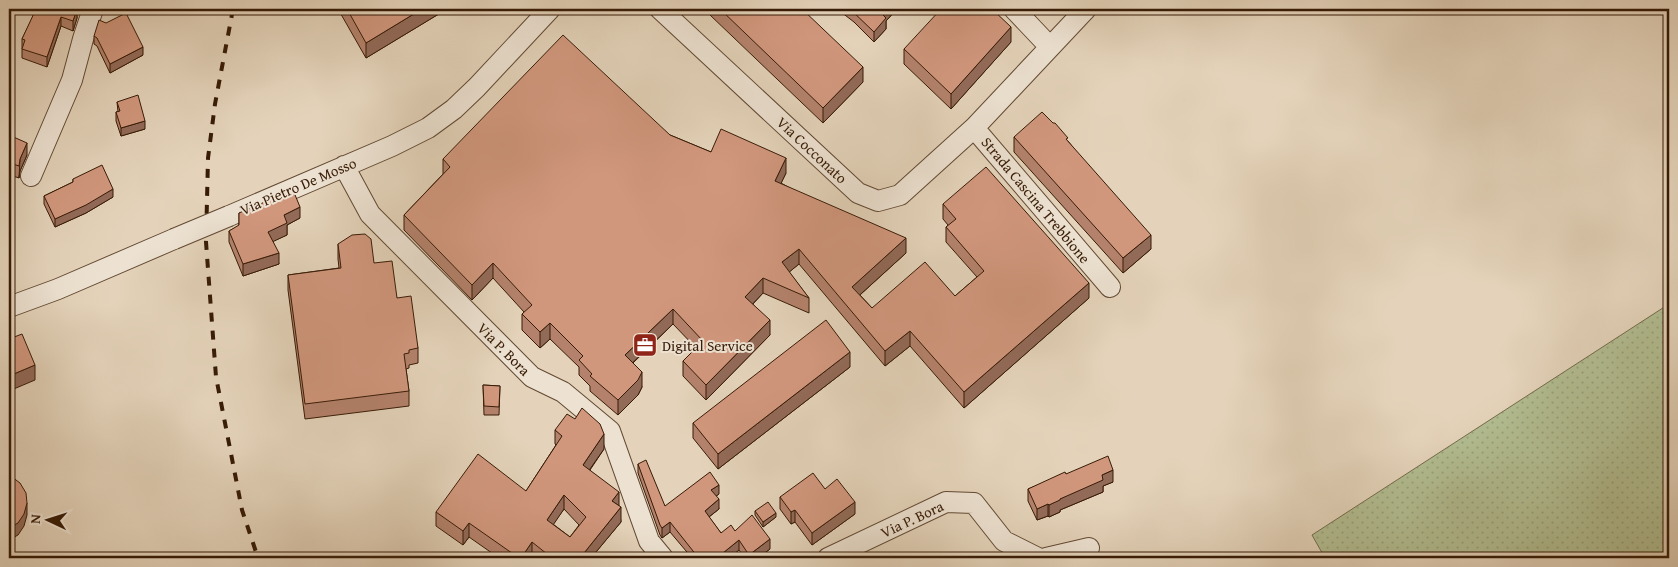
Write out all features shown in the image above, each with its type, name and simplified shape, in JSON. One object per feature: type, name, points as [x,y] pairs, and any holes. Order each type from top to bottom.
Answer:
[{"type":"street","points":[[30,176],[72,80],[93,9]]},
{"type":"street","name":"Via Pietro De Mosso","points":[[9,307],[229,216],[392,146],[428,128],[454,109],[477,87],[550,9]]},
{"type":"street","name":"Via Cocconato","points":[[660,9],[858,193],[878,201],[900,194],[974,128]]},
{"type":"street","points":[[1014,9],[1050,48]]},
{"type":"street","name":"Strada Cascina Trebbione","points":[[1086,9],[974,128],[1110,287]]},
{"type":"street","name":"Via P. Bora","points":[[344,166],[370,214],[532,377],[563,392],[610,430],[649,541],[663,558]]},
{"type":"street","name":"Via P. Bora","points":[[828,558],[946,502],[974,503],[1004,541],[1038,558]]},
{"type":"street","points":[[1046,558],[1089,548]]},
{"type":"green space","points":[[1669,304],[1669,558],[1325,558],[1312,535]]},
{"type":"building","points":[[36,9],[77,9],[73,21],[61,17],[47,57],[22,49],[25,40],[22,39]]},
{"type":"building","points":[[347,9],[422,9],[366,43]]},
{"type":"building","points":[[720,9],[802,9],[863,67],[823,108]]},
{"type":"building","points":[[850,9],[888,9],[883,15],[886,18],[874,32]]},
{"type":"building","points":[[941,9],[992,9],[1011,27],[951,94],[904,49]]},
{"type":"building","points":[[126,13],[143,47],[110,64],[97,38],[94,36],[99,20],[106,23]]},
{"type":"building","points":[[563,35],[670,135],[711,152],[721,129],[786,158],[775,181],[906,238],[852,287],[872,308],[925,262],[955,296],[984,271],[946,227],[956,219],[943,204],[986,167],[1089,283],[964,392],[910,331],[885,351],[799,249],[782,262],[809,298],[763,278],[745,297],[770,320],[706,385],[683,361],[703,341],[673,309],[625,355],[642,372],[638,380],[618,400],[590,376],[592,374],[579,360],[583,356],[550,323],[540,332],[522,314],[532,305],[493,263],[472,285],[404,215],[450,167],[443,159]]},
{"type":"building","points":[[138,95],[145,121],[121,128],[116,112],[120,111],[117,102]]},
{"type":"building","points":[[1042,112],[1055,123],[1068,138],[1066,139],[1151,235],[1123,258],[1014,137]]},
{"type":"building","points":[[9,135],[27,143],[19,166],[13,164],[9,177]]},
{"type":"building","points":[[102,165],[113,189],[86,205],[55,219],[44,196]]},
{"type":"building","points":[[293,190],[300,207],[284,215],[287,223],[268,232],[279,253],[243,264],[229,231],[239,225],[239,213]]},
{"type":"building","points":[[365,234],[371,239],[374,263],[392,261],[397,298],[411,296],[418,348],[409,350],[409,353],[404,354],[409,391],[305,404],[288,275],[341,268],[338,244],[352,235]]},
{"type":"building","points":[[826,320],[850,352],[718,454],[693,423]]},
{"type":"building","points":[[22,334],[35,365],[9,376],[9,339]]},
{"type":"building","points":[[483,385],[500,386],[499,407],[484,406]]},
{"type":"building","points":[[582,408],[600,424],[604,434],[583,465],[619,492],[612,501],[621,507],[580,558],[560,558],[555,555],[552,558],[532,542],[521,558],[519,558],[469,523],[463,531],[436,512],[478,454],[526,491],[562,436],[555,430],[567,414],[575,419]],"holes":[[[564,495],[586,517],[570,537],[547,520]]]},
{"type":"building","points":[[1108,456],[1113,470],[1102,475],[1103,480],[1037,509],[1028,489],[1065,472],[1066,474]]},
{"type":"building","points":[[646,460],[665,506],[710,472],[719,485],[711,490],[719,499],[705,511],[721,533],[731,525],[735,531],[752,515],[770,539],[749,555],[739,540],[719,558],[697,558],[670,522],[662,528],[660,525],[638,464]]},
{"type":"building","points":[[813,473],[825,489],[837,479],[855,502],[812,533],[795,510],[791,512],[780,497]]},
{"type":"building","points":[[9,476],[20,483],[26,493],[27,503],[24,514],[18,523],[9,528]]},
{"type":"building","points":[[768,502],[776,513],[763,522],[755,511]]},
{"type":"railway","points":[[233,9],[215,104],[208,158],[206,242],[216,377],[242,510],[258,558]]},
{"type":"place","name":"Digital Service","points":[[645,345]]}]
